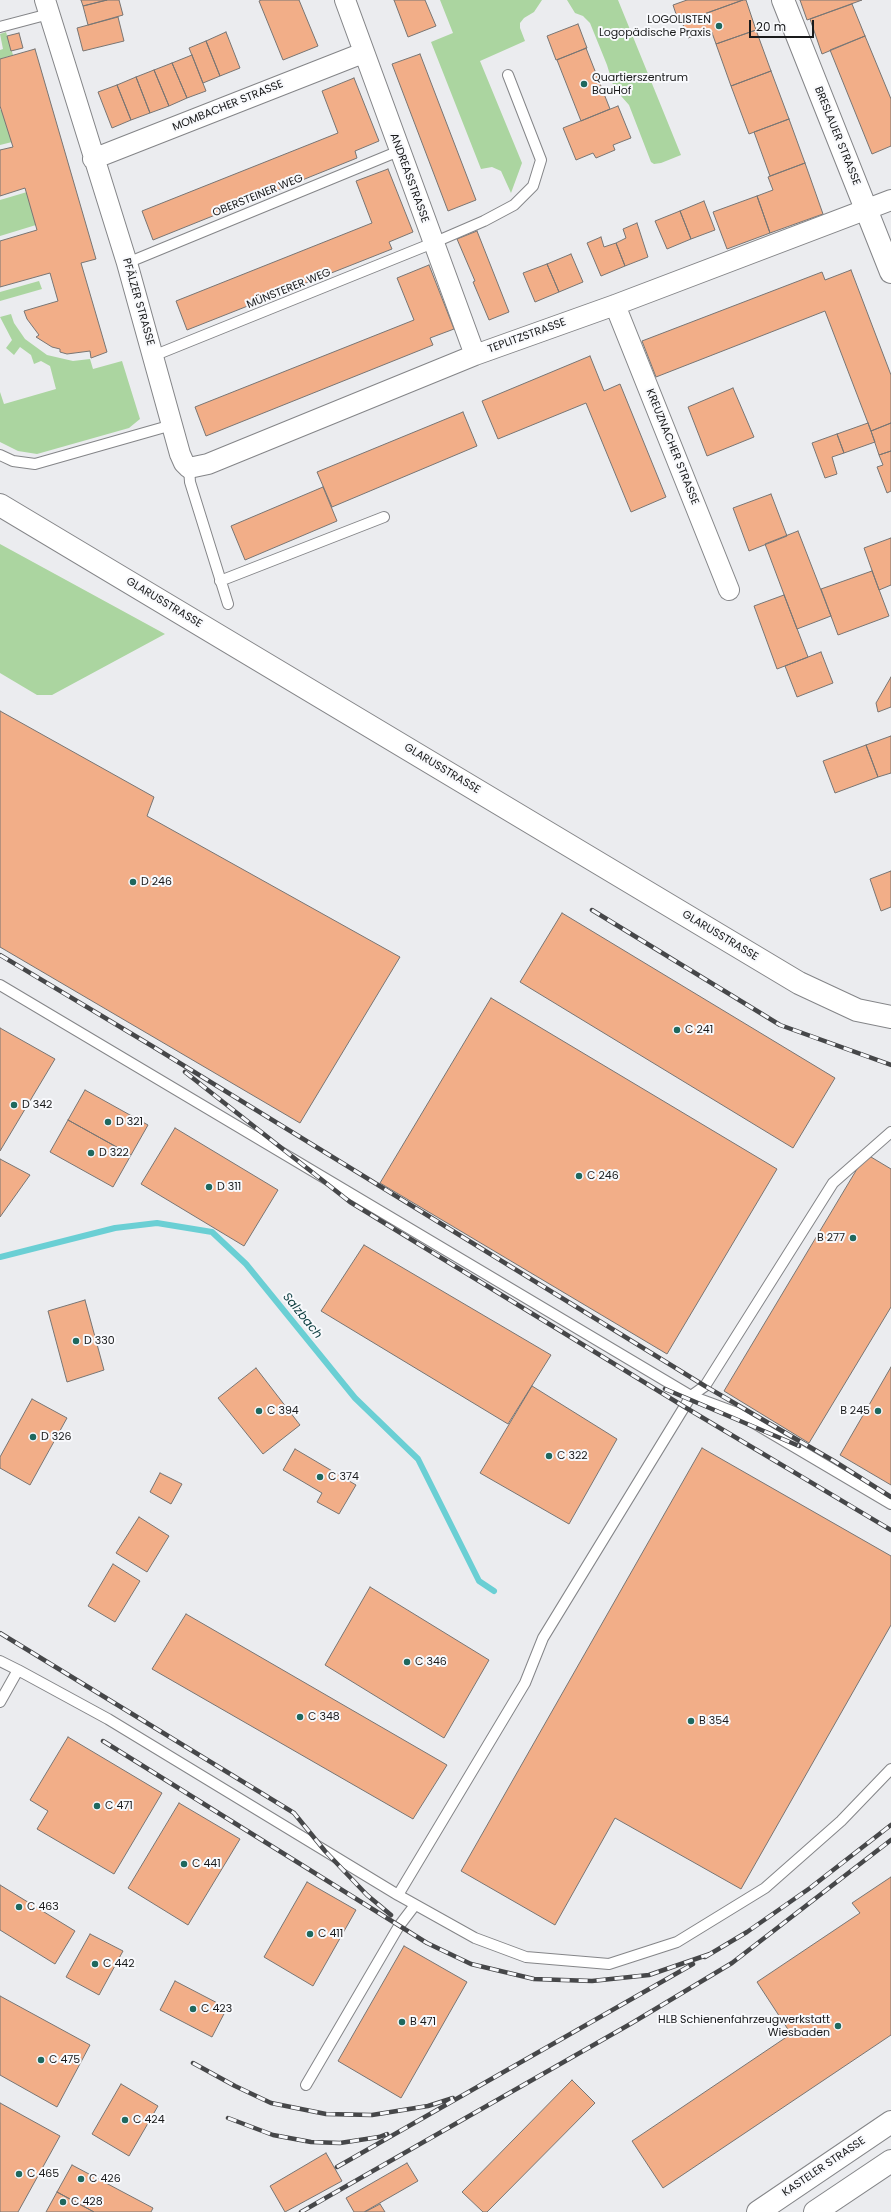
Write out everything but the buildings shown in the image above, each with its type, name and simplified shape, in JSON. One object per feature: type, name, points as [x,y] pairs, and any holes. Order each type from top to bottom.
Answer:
[{"type":"street","name":"ANDREASSTRASSE","points":[[344,0],[475,355]]},
{"type":"street","name":"BRESLAUER STRASSE","points":[[783,0],[891,272]]},
{"type":"street","name":"PFÄLZER STRASSE","points":[[47,7],[127,263],[180,454],[184,463],[189,468]]},
{"type":"street","name":"MOMBACHER STRASSE","points":[[94,159],[363,53]]},
{"type":"street","name":"TEPLITZSTRASSE","points":[[189,468],[208,464],[475,355],[615,305],[866,208],[891,200]]},
{"type":"street","name":"KREUZNACHER STRASSE","points":[[615,305],[729,590]]},
{"type":"street","name":"GLARUSSTRASSE","points":[[0,504],[799,983],[857,1010],[891,1017]]},
{"type":"street","name":"KASTELER STRASSE","points":[[758,2212],[891,2122]]},
{"type":"street","points":[[814,2212],[891,2161]]},
{"type":"lane","points":[[0,27],[47,7]]},
{"type":"lane","name":"MÜNSTERER WEG","points":[[153,356],[433,243],[484,221],[514,205],[534,186],[541,160],[508,75]]},
{"type":"lane","name":"OBERSTEINER WEG","points":[[127,263],[399,151]]},
{"type":"lane","points":[[0,455],[13,462],[35,464],[172,425]]},
{"type":"lane","name":"PFÄLZER STRASSE","points":[[189,468],[190,482],[228,604]]},
{"type":"lane","points":[[220,581],[384,517]]},
{"type":"lane","points":[[0,985],[691,1396],[737,1413],[891,1504]]},
{"type":"lane","points":[[398,1895],[526,1683],[543,1638],[691,1396],[705,1386],[833,1183],[891,1132]]},
{"type":"lane","points":[[0,1661],[108,1719],[398,1895],[475,1938],[526,1957],[609,1964],[677,1942],[766,1888],[841,1821],[891,1769]]},
{"type":"lane","points":[[0,1702],[18,1670]]},
{"type":"lane","points":[[306,2085],[399,1926],[415,1904]]},
{"type":"green space","points":[[440,0],[542,0],[534,12],[524,18],[520,23],[520,28],[525,41],[480,61],[522,163],[511,193],[501,171],[492,167],[481,169],[431,42],[453,33]]},
{"type":"green space","points":[[567,0],[618,0],[681,155],[661,163],[654,164],[651,162],[629,105],[614,88],[607,65],[590,23],[583,16],[575,13]]},
{"type":"green space","points":[[6,32],[13,55],[0,59],[0,50],[3,49],[0,34]]},
{"type":"green space","points":[[2,109],[12,142],[0,145],[0,110]]},
{"type":"green space","points":[[27,192],[36,225],[0,236],[0,200]]},
{"type":"green space","points":[[39,281],[42,289],[0,301],[0,292]]},
{"type":"green space","points":[[11,314],[14,323],[25,339],[47,355],[73,361],[90,359],[93,369],[122,361],[140,419],[129,428],[37,454],[18,451],[0,442],[0,392],[4,404],[56,389],[50,366],[41,361],[34,364],[31,355],[20,347],[14,355],[6,348],[12,340],[0,317]]},
{"type":"green space","points":[[0,544],[165,634],[52,695],[37,695],[0,673]]},
{"type":"waterway","name":"Salzbach","points":[[0,1257],[115,1228],[157,1223],[212,1232],[246,1264],[355,1398],[418,1459],[479,1581],[494,1591]]},
{"type":"railway","points":[[592,910],[780,1025],[891,1065]]},
{"type":"railway","points":[[0,955],[152,1046],[705,1386],[834,1461],[891,1497]]},
{"type":"railway","points":[[185,1072],[350,1202],[683,1406],[891,1530]]},
{"type":"railway","points":[[665,1389],[799,1446]]},
{"type":"railway","points":[[0,1633],[294,1813],[325,1851],[367,1895],[391,1915]]},
{"type":"railway","points":[[103,1741],[427,1943],[471,1964],[534,1979],[592,1981],[649,1975],[710,1954]]},
{"type":"railway","points":[[705,1957],[747,1932],[810,1888],[891,1825]]},
{"type":"railway","points":[[301,2212],[632,2023],[732,1963],[891,1840]]},
{"type":"railway","points":[[337,2167],[693,1964]]},
{"type":"railway","points":[[193,2063],[235,2086],[271,2103],[326,2114],[372,2115],[428,2106],[453,2098]]},
{"type":"railway","points":[[228,2118],[273,2135],[311,2142],[340,2143],[379,2137],[387,2134]]},
{"type":"place","name":"LOGOLISTEN Logopädische Praxis","points":[[719,26]]},
{"type":"place","name":"Quartierszentrum BauHof","points":[[584,84]]},
{"type":"place","name":"D 246","points":[[133,882]]},
{"type":"place","name":"C 241","points":[[677,1030]]},
{"type":"place","name":"D 342","points":[[14,1105]]},
{"type":"place","name":"D 321","points":[[108,1122]]},
{"type":"place","name":"D 322","points":[[91,1153]]},
{"type":"place","name":"C 246","points":[[579,1176]]},
{"type":"place","name":"D 311","points":[[209,1187]]},
{"type":"place","name":"B 277","points":[[853,1238]]},
{"type":"place","name":"D 330","points":[[76,1341]]},
{"type":"place","name":"C 394","points":[[259,1411]]},
{"type":"place","name":"B 245","points":[[878,1411]]},
{"type":"place","name":"D 326","points":[[33,1437]]},
{"type":"place","name":"C 322","points":[[549,1456]]},
{"type":"place","name":"C 374","points":[[320,1477]]},
{"type":"place","name":"C 346","points":[[407,1662]]},
{"type":"place","name":"C 348","points":[[300,1717]]},
{"type":"place","name":"B 354","points":[[691,1721]]},
{"type":"place","name":"C 471","points":[[97,1806]]},
{"type":"place","name":"C 441","points":[[184,1864]]},
{"type":"place","name":"C 463","points":[[19,1907]]},
{"type":"place","name":"C 411","points":[[310,1934]]},
{"type":"place","name":"C 442","points":[[95,1964]]},
{"type":"place","name":"C 423","points":[[193,2009]]},
{"type":"place","name":"B 471","points":[[402,2022]]},
{"type":"place","name":"HLB Schienenfahrzeugwerkstatt Wiesbaden","points":[[838,2026]]},
{"type":"place","name":"C 475","points":[[41,2060]]},
{"type":"place","name":"C 424","points":[[125,2120]]},
{"type":"place","name":"C 465","points":[[19,2174]]},
{"type":"place","name":"C 426","points":[[81,2179]]},
{"type":"place","name":"C 428","points":[[63,2202]]}]
